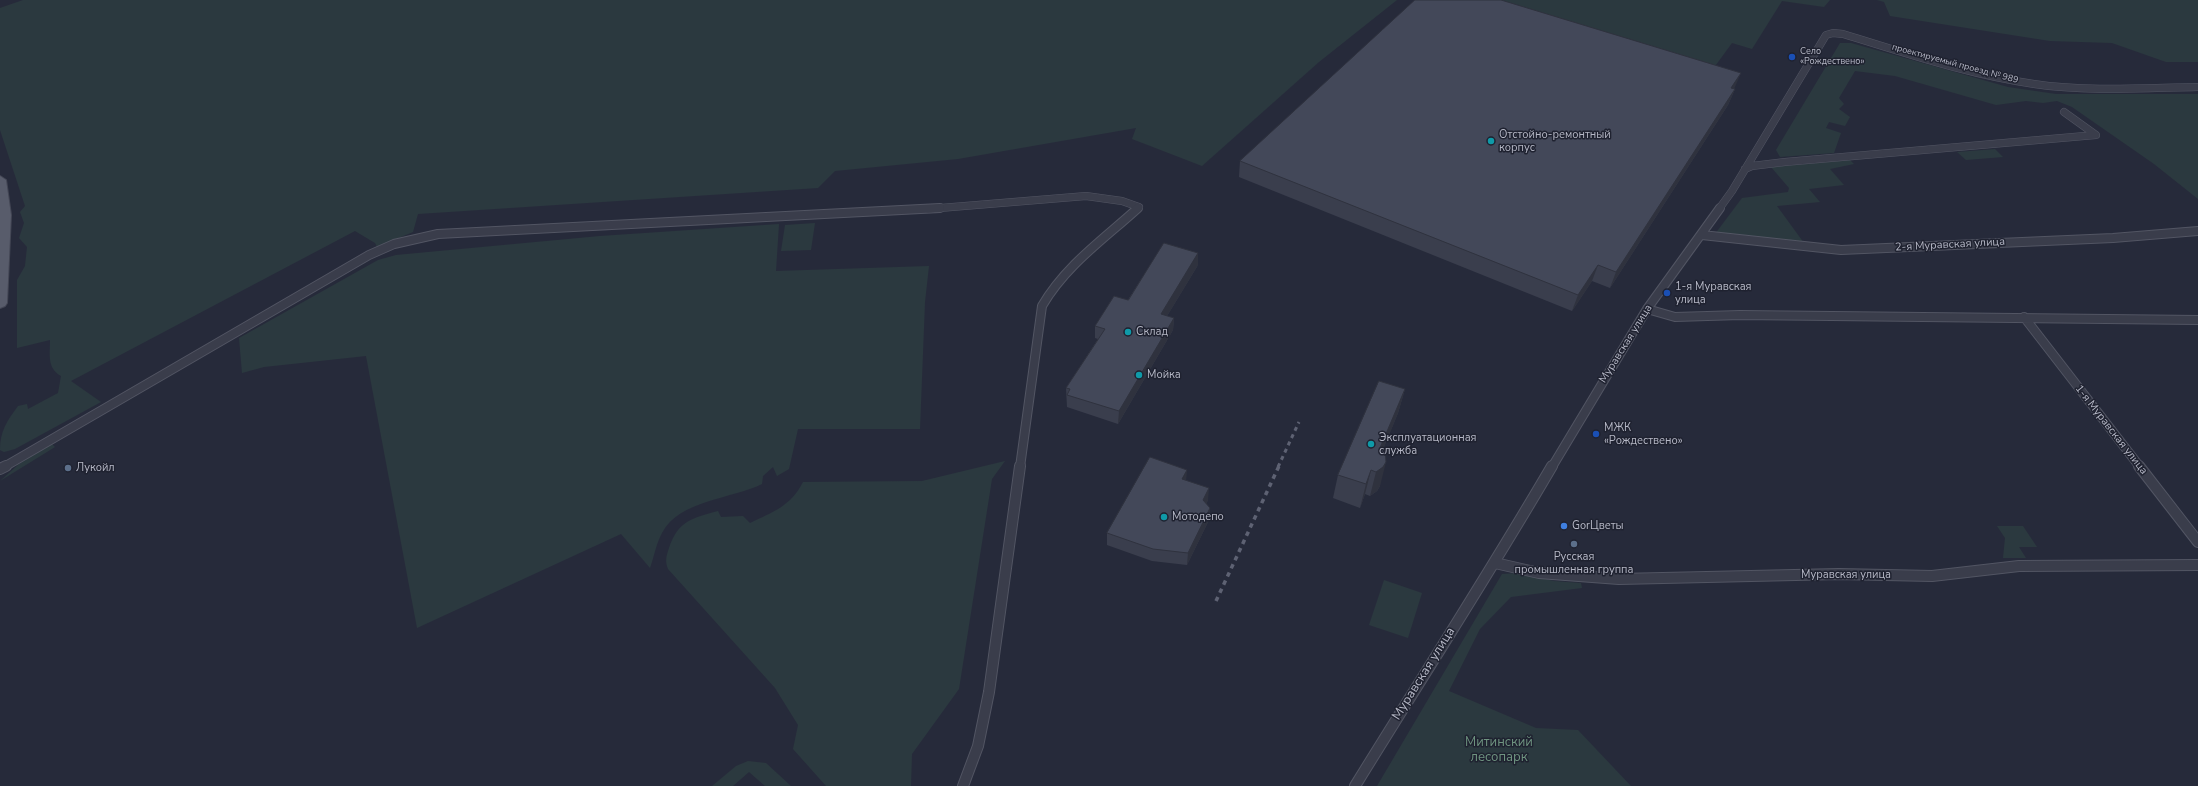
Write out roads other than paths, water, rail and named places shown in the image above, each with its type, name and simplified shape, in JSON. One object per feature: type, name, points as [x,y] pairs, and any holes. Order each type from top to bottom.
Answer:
[{"type":"main road","points":[[0,180],[5,215],[0,303]]},
{"type":"street","name":"проектируемый проезд № 989","points":[[1832,33],[1843,34],[1980,73],[2033,84],[2095,89],[2198,87]]},
{"type":"street","name":"Муравская улица","points":[[1355,786],[1441,646],[1496,563],[1647,309],[1702,235],[1732,191],[1826,35],[1832,33]]},
{"type":"street","points":[[1745,169],[1760,165],[2096,135],[2064,112]]},
{"type":"street","points":[[0,469],[63,430],[369,255],[415,238],[438,234],[900,211],[1086,196],[1122,200],[1139,207],[1070,269],[1051,289],[1042,306],[989,692],[978,746],[963,786]]},
{"type":"street","name":"2-я Муравская улица","points":[[1702,235],[1841,250],[2113,238],[2198,231]]},
{"type":"street","points":[[1647,309],[1675,317],[1740,315],[2198,320]]},
{"type":"street","name":"1-я Муравская улица","points":[[2024,317],[2198,542]]},
{"type":"street","name":"Муравская улица","points":[[1496,563],[1539,573],[1619,578],[1839,574],[1932,576],[1980,569],[2020,566],[2198,565]]},
{"type":"railway","points":[[1278,467],[1299,422]]},
{"type":"railway","points":[[1216,601],[1279,466]]},
{"type":"place","name":"Село «Рождествено»","points":[[1792,57]]},
{"type":"place","name":"Отстойно-ремонтный корпус","points":[[1491,141]]},
{"type":"place","name":"1-я Муравская улица","points":[[1667,293]]},
{"type":"place","name":"Склад","points":[[1128,332]]},
{"type":"place","name":"Мойка","points":[[1139,375]]},
{"type":"place","name":"МЖК «Рождествено»","points":[[1596,434]]},
{"type":"place","name":"Эксплуатационная служба","points":[[1371,444]]},
{"type":"place","name":"Лукойл","points":[[68,468]]},
{"type":"place","name":"Мотодепо","points":[[1164,517]]},
{"type":"place","name":"GorЦветы","points":[[1564,526]]},
{"type":"place","name":"Русская промышленная группа","points":[[1574,544]]},
{"type":"park label","name":"Митинский лесопарк","points":[[1499,750]]}]
